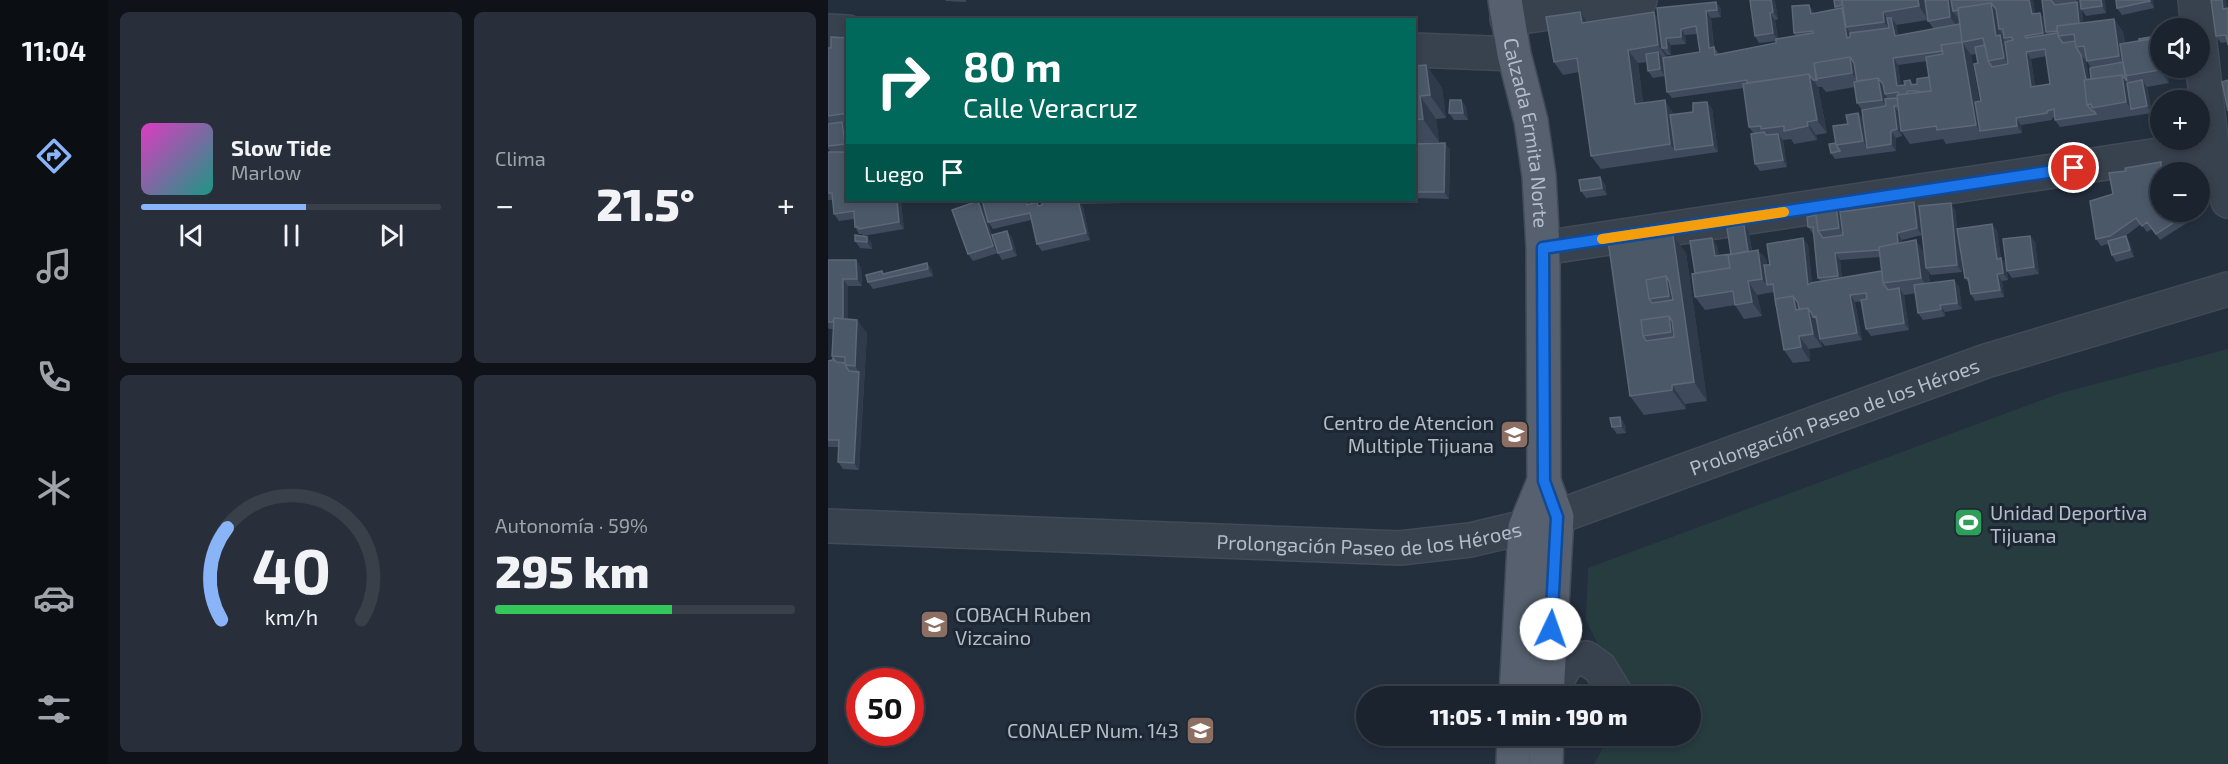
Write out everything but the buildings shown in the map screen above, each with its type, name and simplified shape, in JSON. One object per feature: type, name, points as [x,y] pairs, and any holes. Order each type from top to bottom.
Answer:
[{"type":"main road","name":"Calzada Ermita Norte","points":[[1506,10],[1514,54],[1531,121],[1539,176],[1543,248],[1544,481],[1557,517],[1549,686]]},
{"type":"main road","name":"Calzada Ermita Norte","points":[[1517,686],[1525,527],[1544,481]]},
{"type":"main road","points":[[1513,764],[1514,746]]},
{"type":"main road","points":[[1546,746],[1546,764]]},
{"type":"street","points":[[1506,10],[1640,0]]},
{"type":"street","points":[[2195,0],[2197,18]]},
{"type":"street","points":[[828,31],[846,32]]},
{"type":"street","points":[[1416,51],[1514,54]]},
{"type":"street","points":[[2204,78],[2212,147],[2228,201]]},
{"type":"street","points":[[1543,248],[2212,147]]},
{"type":"street","name":"Prolongación Paseo de los Héroes","points":[[828,526],[1400,548],[1470,540],[1557,517],[1986,360],[2228,289]]},
{"type":"street","points":[[1554,686],[1568,661],[1586,658],[1600,668],[1611,686]]},
{"type":"green space","name":"Unidad Deportiva Tijuana","points":[[2228,349],[2228,764],[1594,764],[1604,746],[1701,746],[1701,686],[1618,686],[1586,620],[1588,568],[2061,393]]},
{"type":"slow traffic","points":[[1602,239],[1784,212]]},
{"type":"place","name":"Centro de Atencion Multiple Tijuana","points":[[1515,434]]},
{"type":"place","name":"Unidad Deportiva Tijuana","points":[[1969,523]]},
{"type":"place","name":"COBACH Ruben Vizcaino","points":[[934,625]]},
{"type":"place","name":"CONALEP Num. 143","points":[[1200,730]]},
{"type":"route","points":[[1551,629],[1557,517],[1544,481],[1543,248],[2074,168]]}]
